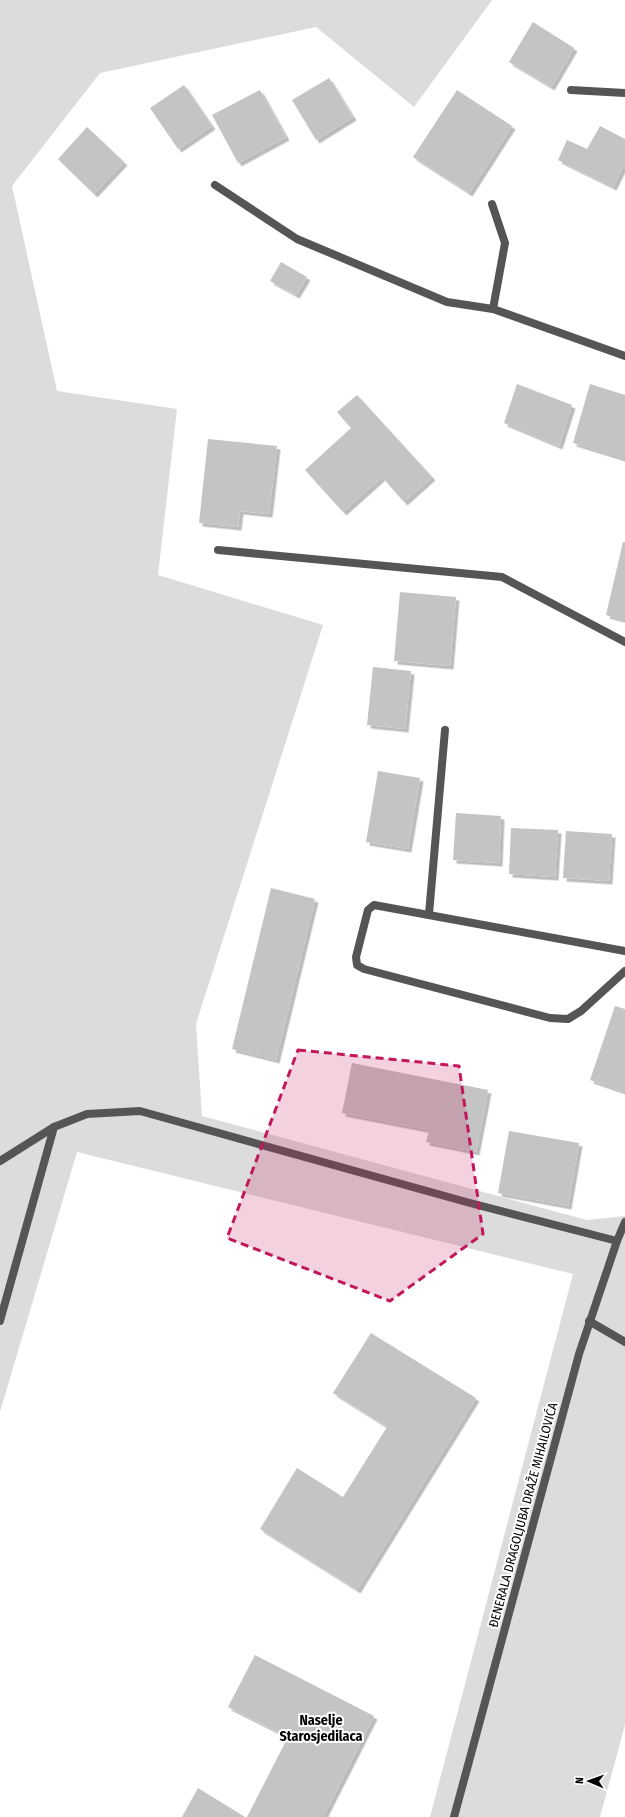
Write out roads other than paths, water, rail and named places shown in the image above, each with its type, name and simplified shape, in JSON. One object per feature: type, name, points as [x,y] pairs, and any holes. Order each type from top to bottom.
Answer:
[{"type":"street","points":[[571,90],[625,93]]},
{"type":"street","points":[[215,185],[297,239],[447,302],[493,309],[625,356]]},
{"type":"street","points":[[492,204],[505,243],[493,309]]},
{"type":"street","points":[[218,550],[502,577],[625,642]]},
{"type":"street","points":[[429,914],[445,730]]},
{"type":"street","points":[[625,951],[374,905],[368,910],[356,957],[357,965],[364,969],[550,1018],[568,1019],[581,1012],[625,972]]},
{"type":"street","points":[[0,1161],[54,1127],[87,1114],[140,1111],[470,1203],[616,1241]]},
{"type":"street","points":[[0,1321],[54,1127]]},
{"type":"street","name":"ĐENERALA DRAGOLJUBA DRAŽE MIHAILOVIĆA","points":[[454,1817],[579,1354],[616,1241],[625,1222]]},
{"type":"street","points":[[590,1321],[625,1342]]},
{"type":"district","name":"Naselje Starosjedilaca","points":[[321,1728]]}]
